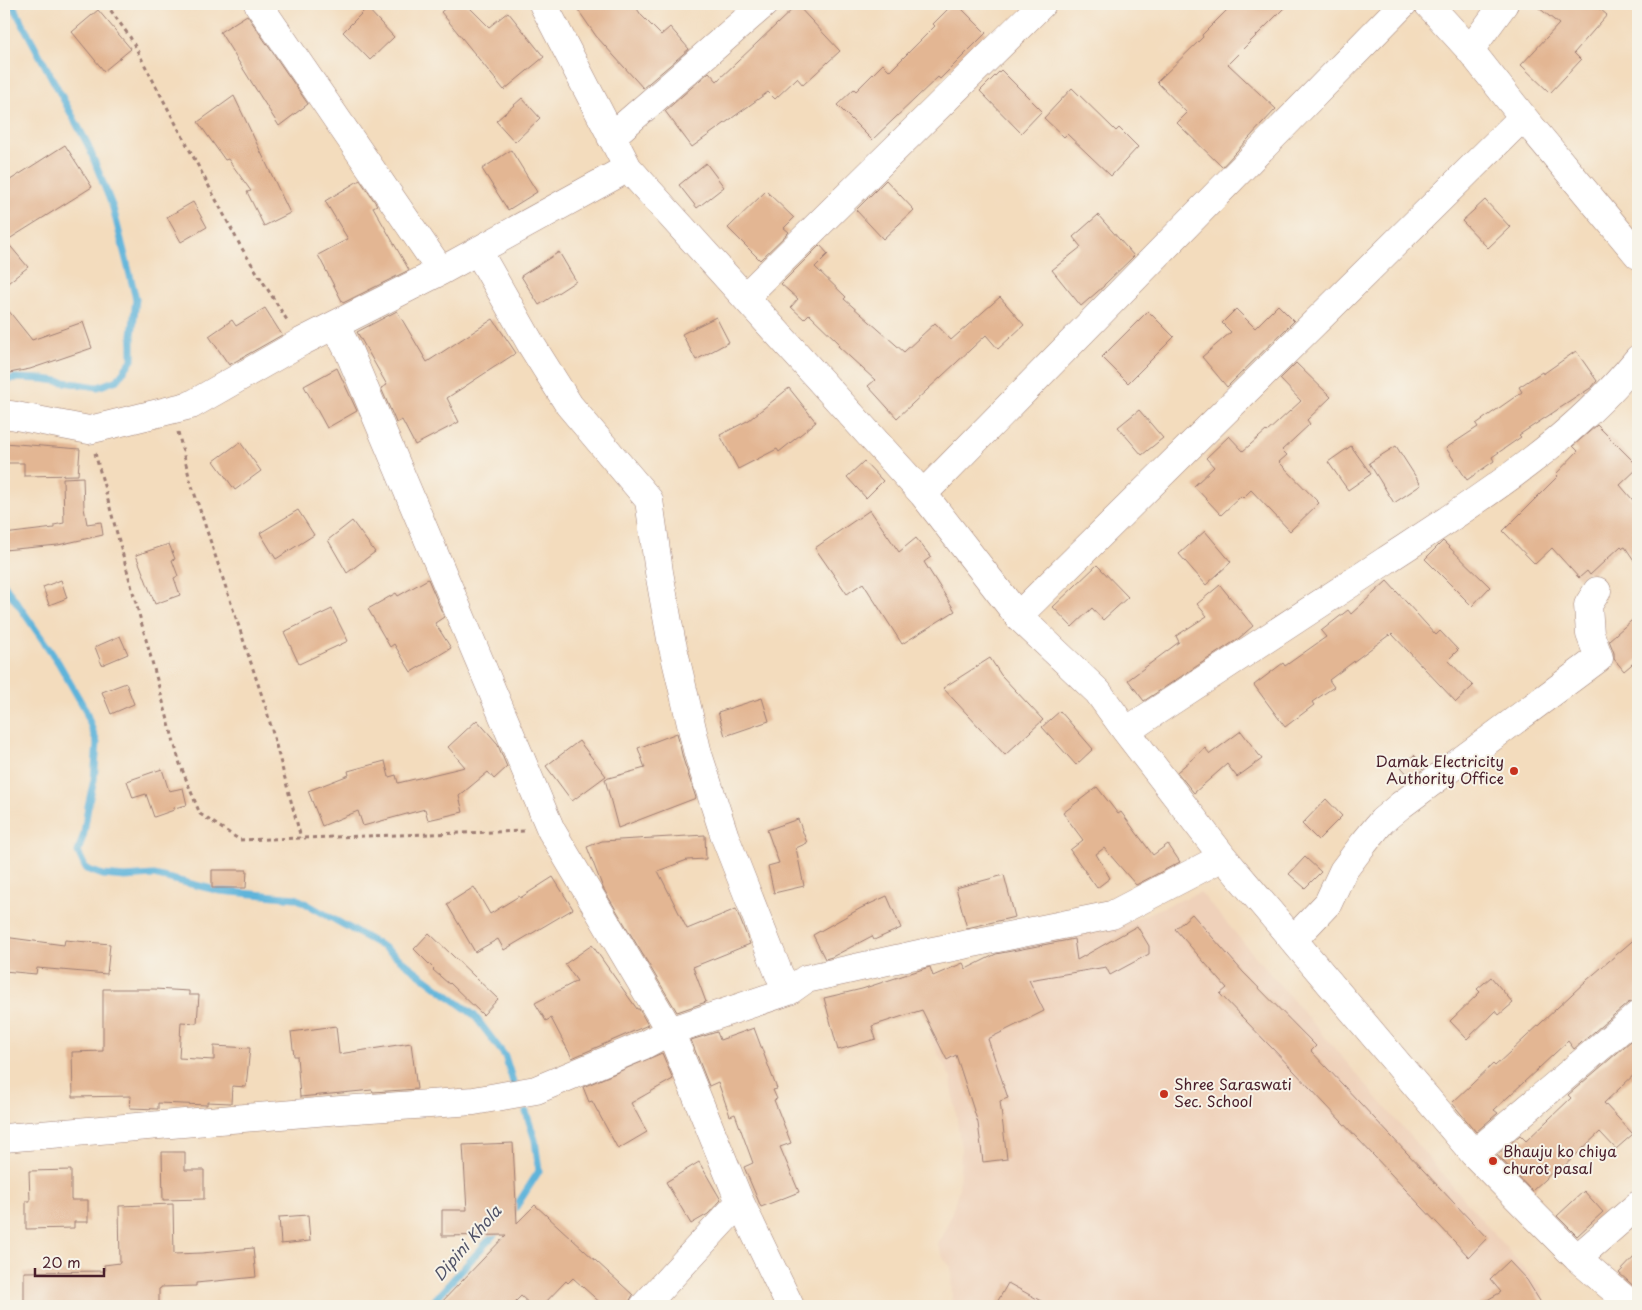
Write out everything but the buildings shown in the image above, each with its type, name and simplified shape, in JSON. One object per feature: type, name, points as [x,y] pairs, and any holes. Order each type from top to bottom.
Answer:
[{"type":"street","points":[[258,4],[441,271]]},
{"type":"street","points":[[543,4],[628,168],[923,494],[1018,616],[1098,692],[1126,732],[1223,856],[1474,1154],[1577,1258],[1633,1306]]},
{"type":"street","points":[[611,137],[764,4]]},
{"type":"street","points":[[745,297],[1042,4]]},
{"type":"street","points":[[923,494],[1402,4]]},
{"type":"street","points":[[1428,4],[1470,50],[1638,255]]},
{"type":"street","points":[[1470,50],[1504,4]]},
{"type":"street","points":[[1018,616],[1523,117]]},
{"type":"street","points":[[4,415],[89,430],[191,405],[301,342],[441,271],[628,168]]},
{"type":"street","points":[[478,251],[532,346],[569,405],[649,500],[670,639],[698,754],[725,837],[779,974],[789,990]]},
{"type":"street","points":[[335,325],[551,830],[670,1031],[740,1202],[790,1306]]},
{"type":"street","points":[[1126,732],[1482,497],[1558,440],[1624,376],[1638,359]]},
{"type":"street","points":[[1293,940],[1328,903],[1343,871],[1382,821],[1599,658],[1590,634],[1588,605],[1597,591]]},
{"type":"street","points":[[4,1138],[474,1101],[536,1090],[644,1045],[670,1031],[789,990],[806,979],[1112,915],[1223,856]]},
{"type":"street","points":[[1474,1154],[1638,1015]]},
{"type":"street","points":[[644,1306],[740,1202]]},
{"type":"street","points":[[1577,1258],[1638,1205]]},
{"type":"path","points":[[106,4],[130,37],[241,247],[301,342]]},
{"type":"path","points":[[173,409],[190,480],[266,708],[301,838]]},
{"type":"path","points":[[89,430],[180,764],[200,814],[240,840],[551,830]]},
{"type":"shaded area","name":"Shree Saraswati Sec. School","points":[[1200,892],[1544,1292],[1540,1301],[1531,1306],[952,1306],[951,1267],[942,1256],[938,1244],[951,1216],[959,1187],[961,1149],[951,1078],[929,1036],[932,1031],[1027,986],[1015,941],[1047,935],[1106,931]]},
{"type":"waterway","points":[[4,382],[14,378],[43,379],[98,387],[117,380],[132,360],[132,335],[136,299],[113,208],[88,145],[12,4]]},
{"type":"waterway","points":[[4,584],[58,662],[85,709],[97,743],[94,780],[84,833],[78,852],[86,869],[103,875],[125,877],[154,875],[220,891],[296,898],[385,948],[474,1015],[505,1056],[514,1085]]},
{"type":"waterway","name":"Dipini Khola","points":[[512,1213],[539,1171],[535,1140],[526,1112]]},
{"type":"waterway","name":"Dipini Khola","points":[[429,1306],[499,1229]]},
{"type":"place","name":"Damak Electricity Authority Office","points":[[1514,771]]},
{"type":"place","name":"Shree Saraswati Sec. School","points":[[1164,1094]]},
{"type":"place","name":"Bhauju ko chiya churot pasal","points":[[1493,1161]]}]
